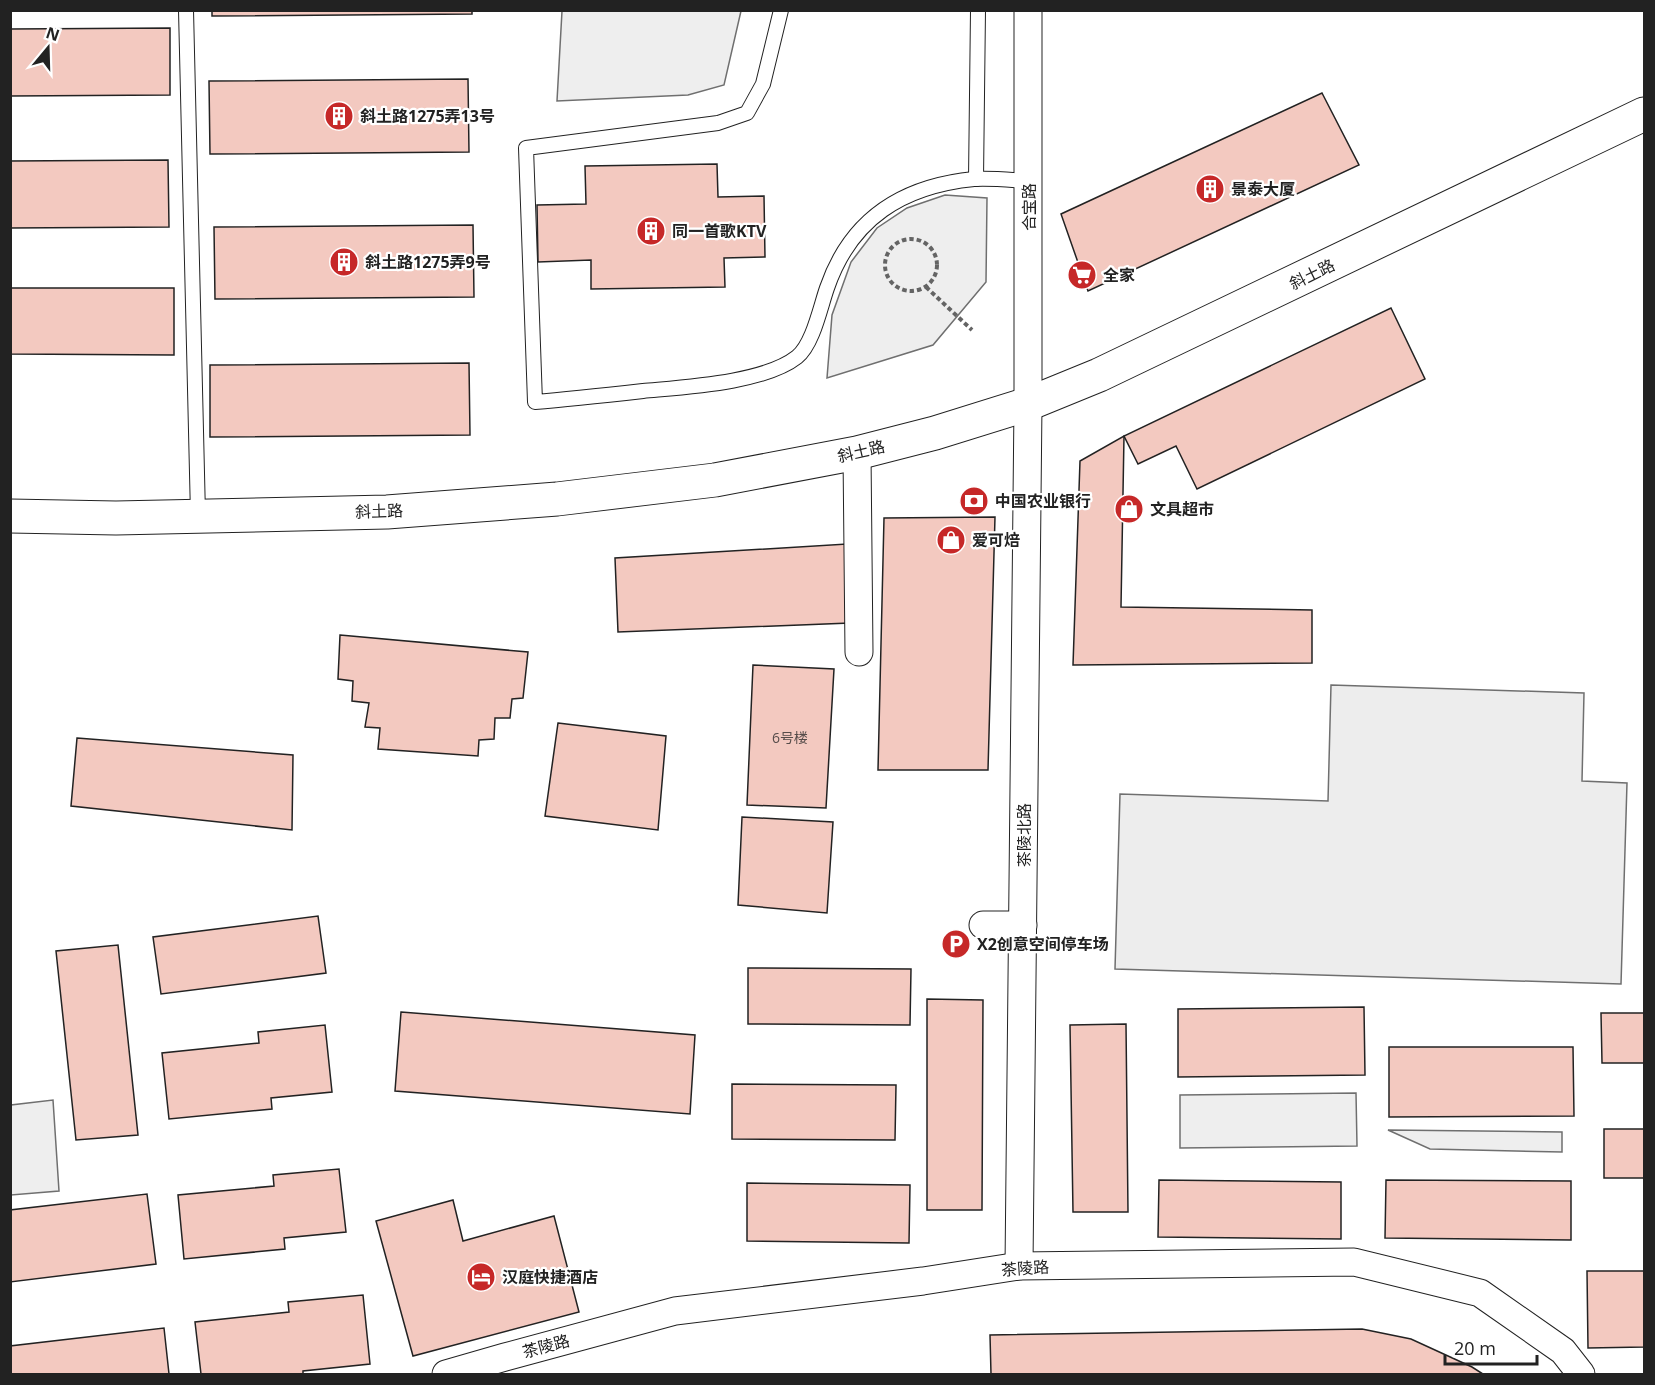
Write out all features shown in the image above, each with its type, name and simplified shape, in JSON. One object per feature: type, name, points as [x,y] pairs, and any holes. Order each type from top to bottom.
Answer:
[{"type":"main road","name":"斜土路","points":[[10,516],[116,518],[387,512],[557,499],[715,480],[857,453],[935,433],[1028,404],[1099,375],[1644,114]]},
{"type":"street","name":"合宝路","points":[[1028,10],[1028,404]]},
{"type":"street","name":"茶陵北路","points":[[1019,1266],[1028,404]]},
{"type":"street","points":[[857,453],[859,652]]},
{"type":"street","points":[[983,925],[1023,925]]},
{"type":"street","name":"茶陵路","points":[[446,1374],[505,1366],[675,1311],[923,1281],[1019,1266],[1354,1262],[1480,1293],[1563,1351],[1581,1374]]},
{"type":"lane","points":[[186,10],[198,515]]},
{"type":"lane","points":[[782,10],[763,84],[747,113],[718,123],[526,148],[535,402],[697,386],[753,377],[784,365],[798,356],[809,342],[830,280],[847,248],[869,220],[899,199],[933,186],[976,179],[1029,181]]},
{"type":"lane","points":[[976,179],[978,10]]},
{"type":"path","points":[[906,238],[924,242],[931,248],[935,255],[936,273],[926,287],[909,291],[901,289],[888,279],[884,263],[891,247],[906,238]]},
{"type":"path","points":[[926,287],[972,330]]},
{"type":"shaded area","points":[[562,10],[741,11],[724,85],[688,95],[557,101]]},
{"type":"shaded area","points":[[945,195],[987,198],[986,282],[933,345],[827,378],[832,315],[851,262],[877,228],[907,208]]},
{"type":"shaded area","points":[[1331,685],[1584,693],[1582,781],[1627,783],[1621,984],[1115,969],[1120,794],[1328,801]]},
{"type":"shaded area","points":[[1356,1093],[1357,1146],[1180,1148],[1180,1095]]},
{"type":"shaded area","points":[[53,1100],[59,1191],[11,1195],[11,1105]]},
{"type":"shaded area","points":[[1388,1130],[1562,1132],[1562,1152],[1430,1149]]},
{"type":"building","points":[[212,10],[472,10],[472,14],[212,16]]},
{"type":"building","points":[[170,28],[170,95],[10,96],[10,29]]},
{"type":"building","name":"斜土路1275弄13号","points":[[468,79],[469,152],[210,154],[209,81]]},
{"type":"building","name":"景泰大厦","points":[[1322,93],[1359,165],[1088,291],[1061,214]]},
{"type":"building","points":[[168,160],[169,227],[10,228],[10,161]]},
{"type":"building","name":"同一首歌KTV","points":[[717,164],[718,197],[764,196],[765,257],[724,258],[725,287],[591,289],[591,260],[538,262],[537,205],[586,204],[585,166]]},
{"type":"building","name":"斜土路1275弄9号","points":[[473,225],[474,297],[215,299],[214,227]]},
{"type":"building","points":[[10,288],[174,288],[174,355],[10,354]]},
{"type":"building","points":[[1391,308],[1425,379],[1197,489],[1176,446],[1138,464],[1124,436]]},
{"type":"building","points":[[469,363],[470,435],[210,437],[210,365]]},
{"type":"building","points":[[1124,436],[1121,607],[1312,610],[1312,663],[1073,665],[1080,461]]},
{"type":"building","points":[[995,517],[988,770],[878,770],[884,518]]},
{"type":"building","points":[[847,544],[850,623],[618,632],[615,558]]},
{"type":"building","points":[[340,635],[528,652],[523,698],[512,699],[510,718],[495,718],[494,739],[479,740],[478,756],[378,749],[380,728],[365,727],[369,703],[352,701],[353,681],[338,679]]},
{"type":"building","points":[[753,665],[834,669],[826,808],[747,805]]},
{"type":"building","points":[[558,723],[666,736],[658,830],[545,816]]},
{"type":"building","points":[[77,738],[293,755],[292,830],[71,806]]},
{"type":"building","points":[[742,817],[833,822],[827,913],[738,905]]},
{"type":"building","points":[[318,916],[326,973],[161,994],[153,937]]},
{"type":"building","points":[[118,945],[138,1135],[76,1140],[56,951]]},
{"type":"building","points":[[748,968],[911,969],[910,1025],[748,1024]]},
{"type":"building","points":[[927,999],[983,1000],[982,1210],[927,1210]]},
{"type":"building","points":[[1364,1007],[1365,1075],[1178,1077],[1178,1009]]},
{"type":"building","points":[[401,1012],[695,1035],[690,1114],[395,1091]]},
{"type":"building","points":[[1601,1013],[1644,1013],[1644,1063],[1602,1063]]},
{"type":"building","points":[[1126,1024],[1128,1212],[1073,1212],[1070,1025]]},
{"type":"building","points":[[325,1025],[332,1092],[271,1098],[272,1109],[169,1119],[162,1053],[259,1043],[258,1032]]},
{"type":"building","points":[[1389,1047],[1573,1047],[1574,1116],[1389,1117]]},
{"type":"building","points":[[732,1084],[896,1085],[895,1140],[732,1139]]},
{"type":"building","points":[[1604,1129],[1644,1129],[1644,1178],[1604,1178]]},
{"type":"building","points":[[339,1169],[346,1232],[284,1238],[285,1249],[184,1259],[178,1195],[274,1186],[273,1175]]},
{"type":"building","points":[[1159,1180],[1341,1182],[1341,1239],[1158,1237]]},
{"type":"building","points":[[1386,1180],[1571,1181],[1571,1240],[1385,1238]]},
{"type":"building","points":[[747,1183],[910,1185],[909,1243],[747,1241]]},
{"type":"building","points":[[147,1194],[156,1264],[10,1282],[10,1210]]},
{"type":"building","name":"汉庭快捷酒店","points":[[453,1200],[463,1241],[554,1216],[579,1312],[413,1356],[376,1221]]},
{"type":"building","points":[[1587,1271],[1644,1271],[1644,1347],[1588,1348]]},
{"type":"building","points":[[363,1295],[370,1364],[303,1371],[303,1374],[201,1374],[195,1322],[289,1312],[288,1302]]},
{"type":"building","points":[[164,1328],[169,1374],[10,1374],[10,1346]]},
{"type":"building","points":[[1362,1329],[1411,1339],[1483,1374],[991,1374],[990,1335]]},
{"type":"place","name":"斜土路1275弄13号","points":[[339,116]]},
{"type":"place","name":"景泰大厦","points":[[1210,189]]},
{"type":"place","name":"同一首歌KTV","points":[[651,231]]},
{"type":"place","name":"斜土路1275弄9号","points":[[344,262]]},
{"type":"place","name":"全家","points":[[1082,275]]},
{"type":"place","name":"中国农业银行","points":[[974,501]]},
{"type":"place","name":"文具超市","points":[[1129,509]]},
{"type":"place","name":"爱可焙","points":[[951,540]]},
{"type":"place","name":"X2创意空间停车场","points":[[956,944]]},
{"type":"place","name":"汉庭快捷酒店","points":[[481,1277]]}]
